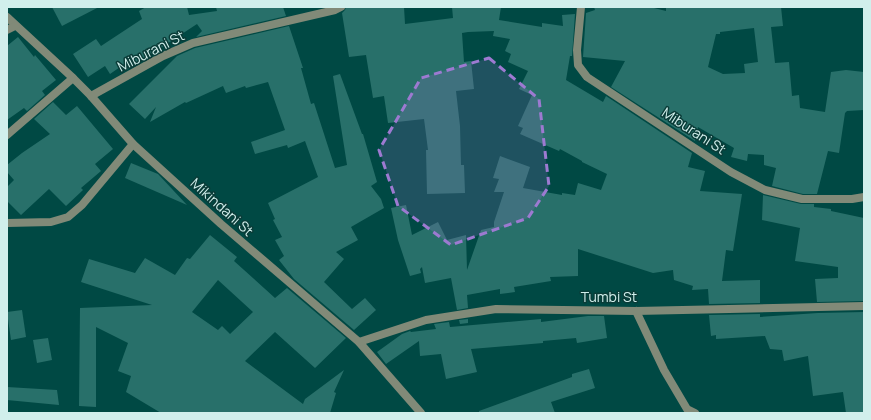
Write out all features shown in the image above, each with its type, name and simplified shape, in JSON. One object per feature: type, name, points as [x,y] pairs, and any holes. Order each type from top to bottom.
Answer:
[{"type":"street","name":"Miburani St","points":[[91,96],[163,56],[192,44],[335,10],[341,7]]},
{"type":"street","name":"Miburani St","points":[[581,7],[578,65],[587,77],[732,172],[764,190],[802,199],[852,199],[864,197]]},
{"type":"street","name":"Mikindani St","points":[[7,17],[91,96],[133,144],[221,224],[359,342],[421,413]]},
{"type":"street","points":[[7,30],[15,26]]},
{"type":"street","points":[[7,135],[73,78]]},
{"type":"street","points":[[7,223],[51,222],[68,217],[82,205],[133,144]]},
{"type":"street","name":"Tumbi St","points":[[359,342],[426,320],[496,309],[636,311],[864,306]]},
{"type":"street","points":[[636,311],[664,370],[687,408],[695,413]]},
{"type":"highlighted area","points":[[489,58],[539,99],[549,186],[528,218],[451,245],[398,206],[379,150],[421,78]]},
{"type":"building","points":[[52,7],[99,7],[62,26]]},
{"type":"building","points":[[146,7],[187,7],[189,15],[217,11],[216,7],[283,7],[286,16],[196,37],[202,31],[197,24],[127,70],[123,65],[110,74],[105,66],[88,77],[73,54],[96,39],[101,46],[142,19],[139,11]]},
{"type":"building","points":[[346,7],[404,7],[405,24],[453,18],[452,7],[501,7],[499,20],[542,27],[542,23],[563,26],[562,15],[575,14],[572,56],[570,56],[566,80],[603,102],[606,96],[692,153],[688,167],[705,171],[700,191],[742,194],[733,251],[726,250],[722,281],[760,280],[760,303],[709,304],[708,289],[692,290],[693,286],[674,280],[673,270],[653,273],[578,249],[578,276],[550,277],[551,281],[514,287],[515,292],[500,294],[500,289],[467,295],[468,308],[457,310],[451,278],[425,283],[422,267],[420,269],[421,273],[410,276],[398,240],[391,208],[406,205],[412,235],[438,222],[447,240],[466,235],[467,270],[481,230],[494,227],[494,222],[504,192],[494,192],[499,179],[493,178],[500,156],[530,167],[523,188],[562,195],[562,193],[575,195],[578,183],[601,190],[607,174],[560,149],[559,151],[520,134],[523,128],[518,126],[532,95],[519,89],[528,71],[508,62],[511,54],[505,51],[510,39],[493,36],[494,31],[468,32],[462,33],[464,62],[471,61],[474,89],[456,91],[460,126],[461,165],[464,165],[465,193],[427,194],[426,150],[428,150],[424,119],[388,123],[384,96],[373,98],[366,55],[349,57],[342,13]]},
{"type":"building","points":[[594,7],[650,7],[666,11],[666,7],[781,7],[783,26],[771,27],[775,63],[789,62],[792,96],[799,95],[800,108],[825,112],[831,72],[846,70],[864,72],[864,110],[847,111],[845,113],[839,153],[828,151],[817,194],[803,194],[772,186],[776,168],[764,165],[764,155],[748,154],[747,161],[731,157],[734,148],[698,127],[695,141],[611,87],[625,61],[583,57],[586,13],[595,10]],"holes":[[[754,28],[758,62],[744,64],[745,73],[723,74],[708,67],[716,34],[720,34],[720,32]]]},
{"type":"building","points":[[289,26],[303,68],[301,68],[311,104],[314,103],[335,168],[347,165],[333,76],[340,74],[363,134],[377,182],[371,186],[381,199],[384,208],[351,227],[358,240],[336,252],[344,259],[324,282],[352,309],[365,298],[376,310],[354,330],[294,279],[279,260],[284,256],[275,240],[282,237],[273,220],[275,219],[268,203],[318,177],[305,141],[288,148],[287,145],[255,154],[251,142],[285,130],[268,82],[246,88],[245,86],[226,93],[223,86],[186,103],[185,102],[150,122],[156,107],[145,119],[129,104],[177,56],[195,48]]},
{"type":"building","points":[[18,37],[34,57],[35,55],[56,80],[42,91],[45,95],[27,111],[24,108],[7,120],[7,46]]},
{"type":"building","points":[[53,102],[66,115],[77,106],[113,149],[95,164],[101,171],[81,188],[83,190],[66,206],[49,189],[21,215],[7,201],[7,187],[14,180],[7,172],[7,165],[50,134],[34,119]]},
{"type":"building","points":[[131,163],[158,174],[187,205],[125,178]]},
{"type":"building","points":[[763,195],[801,204],[814,204],[814,207],[831,209],[831,211],[864,218],[864,301],[817,302],[815,279],[838,278],[838,267],[795,261],[800,228],[762,220]]},
{"type":"building","points":[[210,235],[237,257],[234,261],[275,298],[287,288],[346,338],[315,368],[275,332],[245,361],[303,404],[305,399],[344,370],[334,392],[336,393],[330,413],[161,413],[126,392],[131,376],[118,371],[128,343],[96,327],[96,407],[79,406],[80,308],[152,305],[81,282],[89,259],[135,273],[145,258],[175,275],[187,258],[190,259]],"holes":[[[218,280],[253,312],[230,334],[222,326],[218,330],[192,312]]]},
{"type":"building","points":[[22,310],[26,337],[11,340],[7,312]]},
{"type":"building","points":[[864,312],[864,413],[846,413],[843,392],[813,396],[808,356],[784,361],[782,350],[770,349],[765,336],[716,339],[716,335],[711,336],[709,315],[760,314],[760,317],[818,313]]},
{"type":"building","points":[[588,316],[604,316],[607,338],[577,343],[576,338],[543,341],[543,343],[471,349],[477,372],[446,379],[441,354],[420,356],[419,341],[386,364],[377,352],[402,334],[410,331],[436,329],[434,324],[449,322],[450,327],[541,319],[541,322]]},
{"type":"building","points":[[468,319],[468,323],[460,324],[459,320]]},
{"type":"building","points":[[48,338],[52,360],[37,363],[33,340]]},
{"type":"building","points":[[589,369],[595,388],[551,402],[555,413],[479,413],[479,411],[572,377],[572,374]]},
{"type":"building","points":[[7,387],[57,390],[59,405],[7,400]]}]
